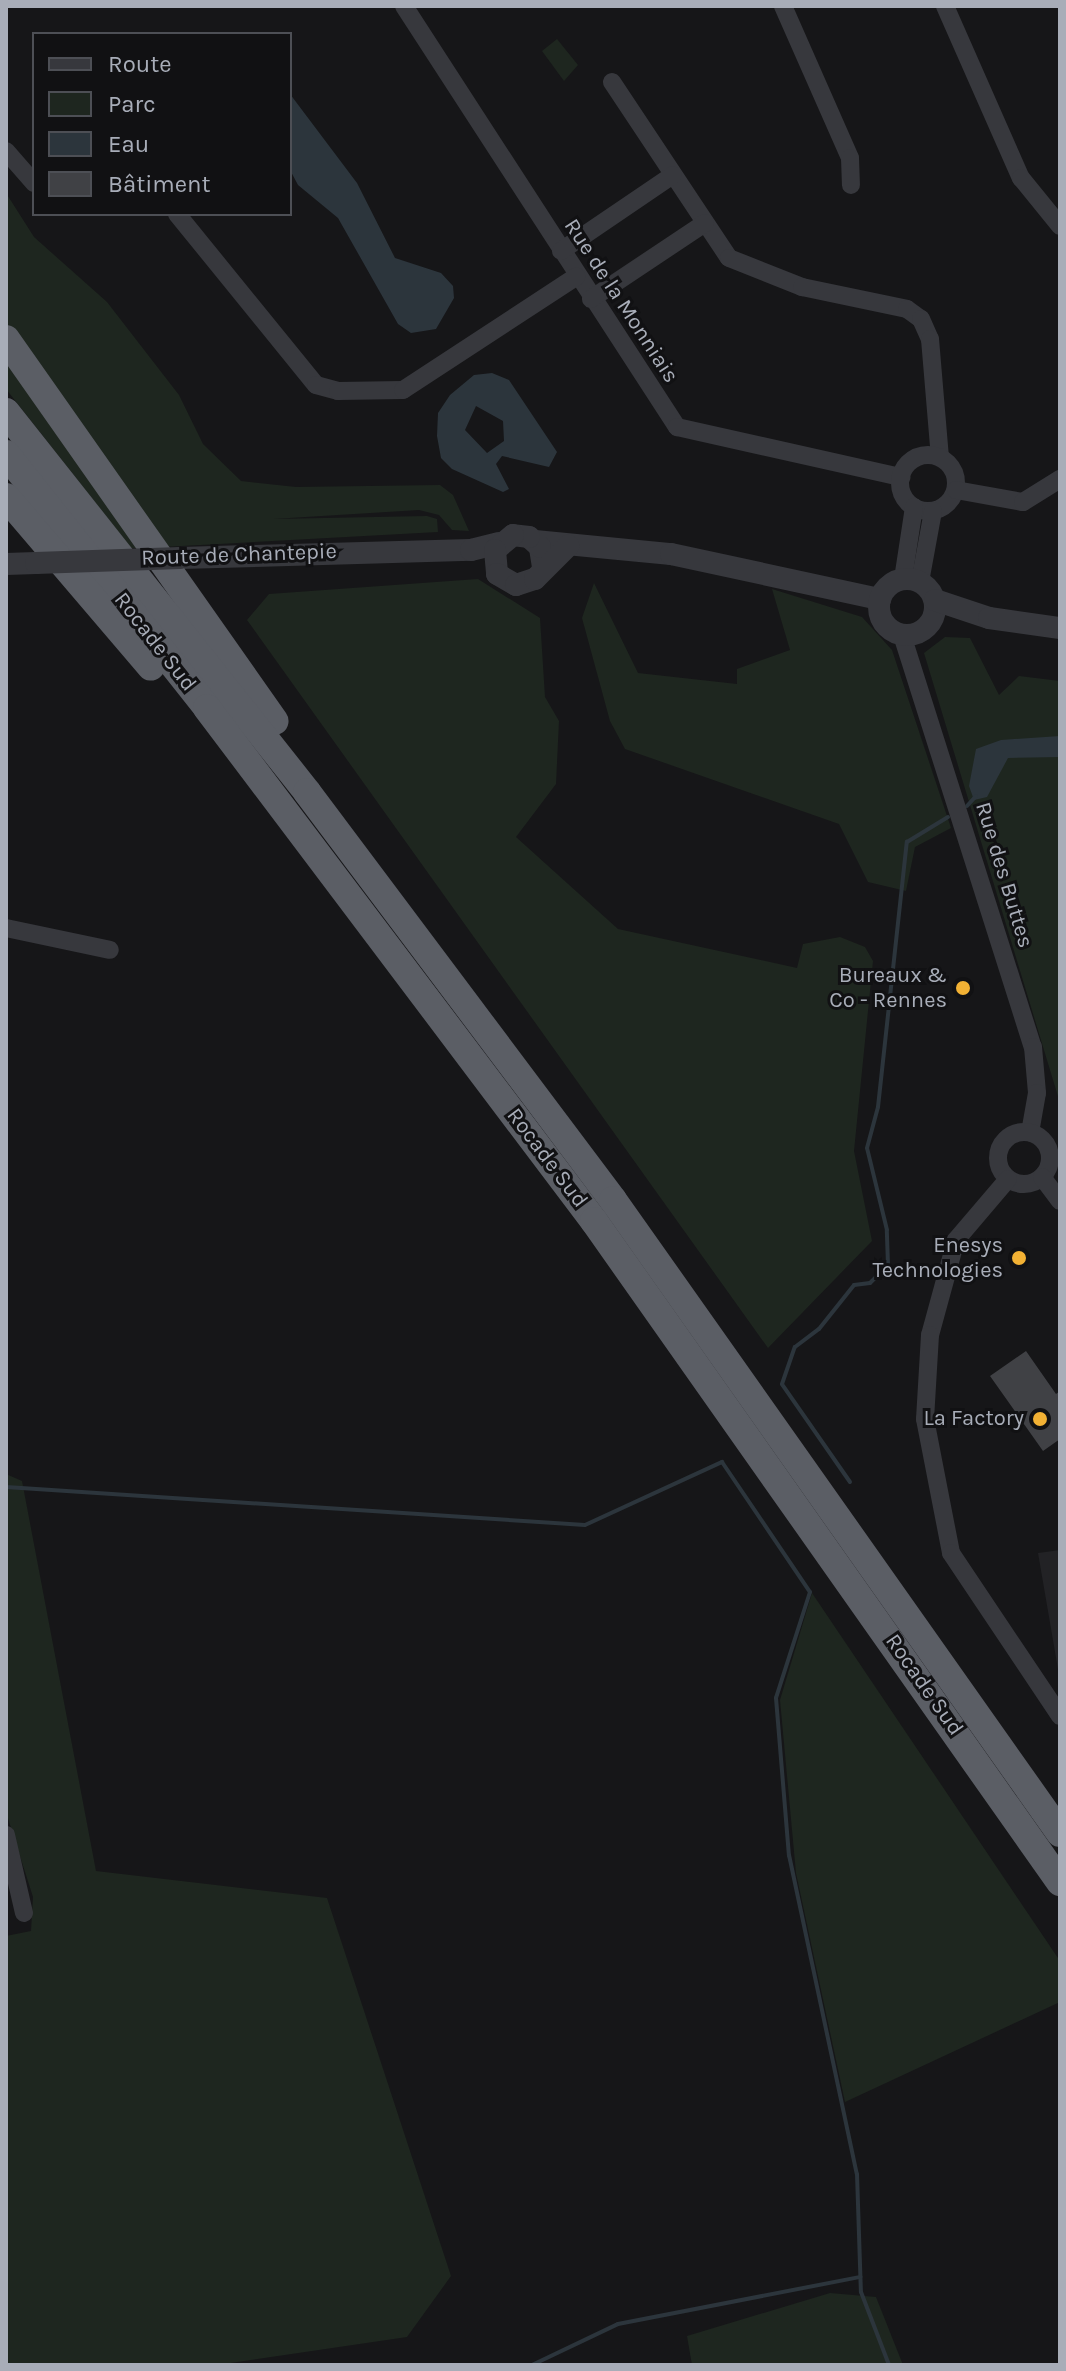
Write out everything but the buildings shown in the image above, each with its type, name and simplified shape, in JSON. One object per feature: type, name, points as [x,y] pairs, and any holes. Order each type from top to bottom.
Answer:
[{"type":"highway","points":[[6,339],[151,553],[317,781],[359,862]]},
{"type":"highway","name":"Rocade Sud","points":[[6,412],[359,862],[716,1343],[1060,1833]]},
{"type":"highway","name":"Rocade Sud","points":[[6,454],[289,816],[696,1361],[1060,1882]]},
{"type":"highway","points":[[6,497],[257,794],[289,816]]},
{"type":"street","name":"Rue de la Monniais","points":[[404,6],[576,277],[677,427],[901,477]]},
{"type":"street","points":[[783,6],[850,158],[851,185]]},
{"type":"street","points":[[945,6],[1021,178],[1060,226]]},
{"type":"street","points":[[612,82],[729,258],[802,287],[907,309],[921,319],[930,339],[940,457],[954,471],[956,490],[947,505],[933,511],[914,507],[903,497],[901,477],[911,461],[940,457]]},
{"type":"street","points":[[6,151],[32,181]]},
{"type":"street","points":[[561,251],[673,175]]},
{"type":"street","points":[[179,216],[316,385],[338,391],[403,390],[576,277]]},
{"type":"street","points":[[591,299],[705,223]]},
{"type":"street","points":[[956,490],[1023,502],[1060,479]]},
{"type":"street","points":[[914,507],[911,580],[933,610],[1060,635]]},
{"type":"street","points":[[494,567],[499,543],[513,535],[568,546],[684,557],[880,599],[911,580],[933,511]]},
{"type":"street","points":[[535,541],[543,567]]},
{"type":"street","name":"Route de Chantepie","points":[[6,564],[471,550],[499,543]]},
{"type":"street","points":[[471,550],[516,585],[535,579],[543,567],[568,546]]},
{"type":"street","points":[[880,599],[881,618],[902,635],[916,634],[933,610]]},
{"type":"street","points":[[933,610],[1060,628]]},
{"type":"street","name":"Rue des Buttes","points":[[902,635],[1033,1047],[1037,1093],[1030,1132]]},
{"type":"street","points":[[6,928],[110,950]]},
{"type":"street","points":[[1008,1179],[999,1150],[1007,1137],[1030,1132],[1044,1140],[1050,1155],[1042,1177]]},
{"type":"street","points":[[1008,1179],[1022,1184],[1042,1177]]},
{"type":"street","points":[[1042,1177],[1060,1201]]},
{"type":"street","points":[[1008,1179],[956,1240],[930,1335],[925,1419],[951,1553],[1060,1716]]},
{"type":"street","points":[[6,1835],[24,1913]]},
{"type":"shaded area","points":[[1060,1550],[1060,1681],[1038,1553]]},
{"type":"green space","points":[[557,39],[578,65],[564,81],[542,51]]},
{"type":"green space","points":[[6,193],[34,237],[107,302],[179,395],[203,444],[241,481],[296,487],[440,485],[453,495],[469,531],[452,530],[439,515],[419,510],[273,519],[427,516],[437,519],[438,532],[163,547],[145,532],[6,322]]},
{"type":"green space","points":[[6,351],[139,548],[131,548],[6,389]]},
{"type":"green space","points":[[478,579],[540,618],[545,697],[559,721],[556,784],[516,837],[618,929],[797,968],[803,944],[840,937],[865,947],[873,961],[854,1151],[872,1241],[768,1348],[247,620],[269,594]]},
{"type":"green space","points":[[594,583],[638,673],[737,684],[737,669],[790,650],[772,589],[862,617],[892,650],[951,828],[915,847],[906,891],[868,882],[839,824],[625,749],[610,721],[582,618]]},
{"type":"green space","points":[[945,637],[970,638],[999,695],[1019,676],[1060,681],[1060,1103],[924,653]]},
{"type":"green space","points":[[6,1474],[22,1481],[96,1871],[327,1898],[451,2276],[407,2337],[217,2365],[6,2365],[6,1936],[31,1931],[33,1897],[6,1812]]},
{"type":"green space","points":[[812,1593],[1060,1961],[1060,2002],[845,2102],[796,1873],[780,1700]]},
{"type":"green space","points":[[830,2293],[876,2297],[903,2365],[692,2365],[687,2336]]},
{"type":"water","points":[[292,97],[357,183],[395,258],[441,273],[453,286],[454,298],[436,329],[411,333],[398,324],[338,218],[298,185],[292,174]]},
{"type":"water","points":[[492,373],[509,380],[557,452],[549,467],[502,456],[496,464],[509,489],[503,492],[452,469],[441,458],[437,436],[438,413],[450,395],[474,375]],"holes":[[[476,406],[503,421],[504,441],[487,453],[465,430]]]},
{"type":"water","points":[[1060,736],[1060,757],[1008,758],[987,797],[974,800],[969,786],[976,749],[1001,740]]},
{"type":"waterway","points":[[967,806],[976,796]]},
{"type":"waterway","points":[[850,1482],[782,1384],[795,1347],[819,1329],[854,1285],[870,1283],[888,1265],[887,1230],[867,1148],[878,1107],[907,842],[948,817]]},
{"type":"waterway","points":[[6,1487],[585,1525],[722,1462],[810,1592],[776,1698],[789,1855],[857,2174],[861,2292],[889,2365]]},
{"type":"waterway","points":[[532,2365],[618,2324],[860,2277]]},
{"type":"place","name":"Bureaux & Co - Rennes","points":[[963,988]]},
{"type":"place","name":"Enesys Technologies","points":[[1019,1258]]},
{"type":"place","name":"La Factory","points":[[1040,1419]]}]
